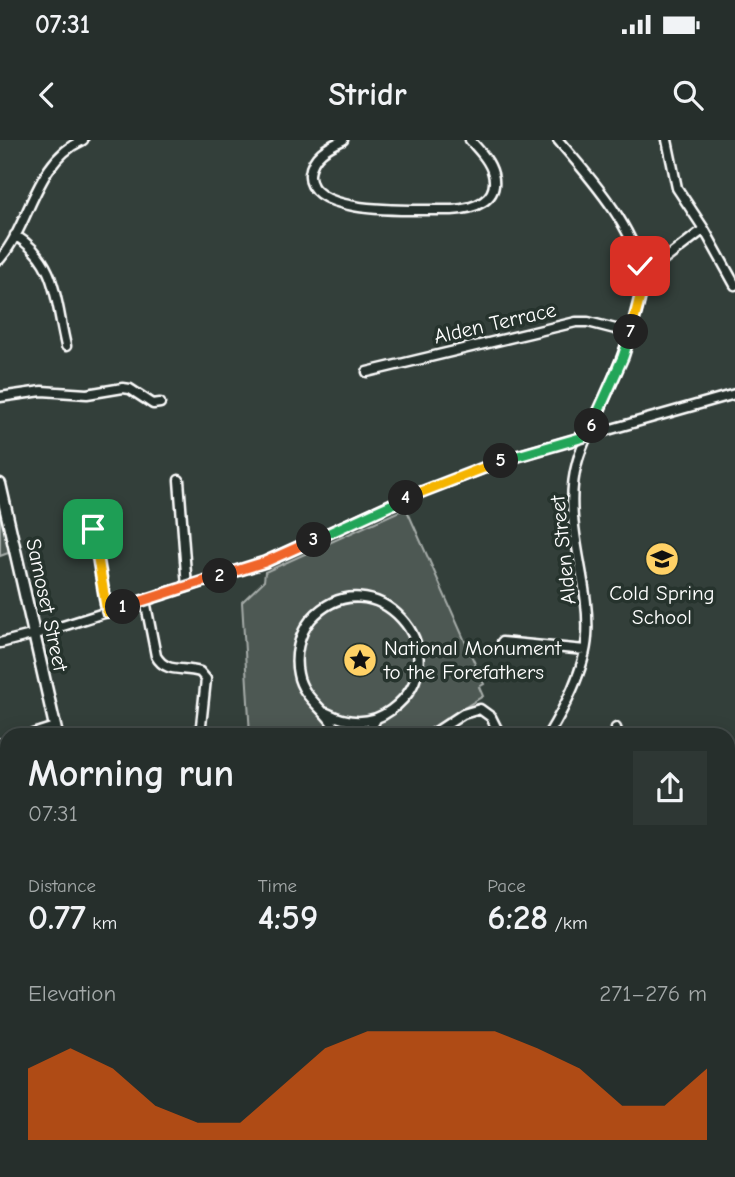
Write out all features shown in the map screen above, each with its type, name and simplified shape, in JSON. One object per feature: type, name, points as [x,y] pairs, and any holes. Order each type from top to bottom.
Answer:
[{"type":"main road","name":"Samoset Street","points":[[0,484],[55,728]]},
{"type":"street","points":[[0,260],[38,189],[57,160],[83,140]]},
{"type":"street","points":[[343,140],[321,153],[312,165],[310,181],[324,198],[351,206],[452,210],[469,209],[482,204],[493,186],[494,174],[490,165],[470,140]]},
{"type":"street","name":"Alden Street","points":[[552,728],[565,703],[585,650],[587,615],[576,541],[573,489],[576,466],[623,357],[639,307],[642,277],[632,246],[612,207],[558,140]]},
{"type":"street","points":[[667,140],[677,188],[704,229],[735,285]]},
{"type":"street","points":[[642,277],[704,229]]},
{"type":"street","points":[[15,235],[37,251],[47,267],[66,346]]},
{"type":"street","name":"Alden Terrace","points":[[367,372],[576,322],[588,322],[631,333]]},
{"type":"street","points":[[0,397],[42,391],[87,394],[123,388],[138,393],[153,404],[160,404]]},
{"type":"street","points":[[0,643],[265,562],[400,500],[516,456],[735,394]]},
{"type":"street","points":[[179,480],[187,587]]},
{"type":"street","points":[[93,529],[107,612]]},
{"type":"street","points":[[357,597],[385,604],[395,610],[409,626],[418,647],[420,659],[409,690],[395,707],[377,718],[361,722],[350,721],[327,713],[310,699],[298,677],[296,663],[305,627],[322,610],[345,599],[357,597]]},
{"type":"street","points":[[145,600],[159,663],[170,669],[200,672],[206,679],[201,728]]},
{"type":"street","points":[[502,642],[585,650]]},
{"type":"street","points":[[442,728],[463,714],[480,709],[491,717],[496,728]]},
{"type":"street","points":[[327,713],[334,728]]},
{"type":"street","points":[[371,728],[377,718]]},
{"type":"shaded area","points":[[406,508],[484,684],[479,687],[483,696],[432,728],[250,728],[242,602],[264,581],[265,572]]},
{"type":"shaded area","points":[[0,510],[11,552],[0,556]]},
{"type":"place","name":"Cold Spring School","points":[[662,559]]},
{"type":"place","name":"National Monument to the Forefathers","points":[[360,660]]},
{"type":"route","points":[[93,529],[107,612],[265,562],[431,487],[516,456],[587,436],[631,333],[642,289],[640,266]]}]
